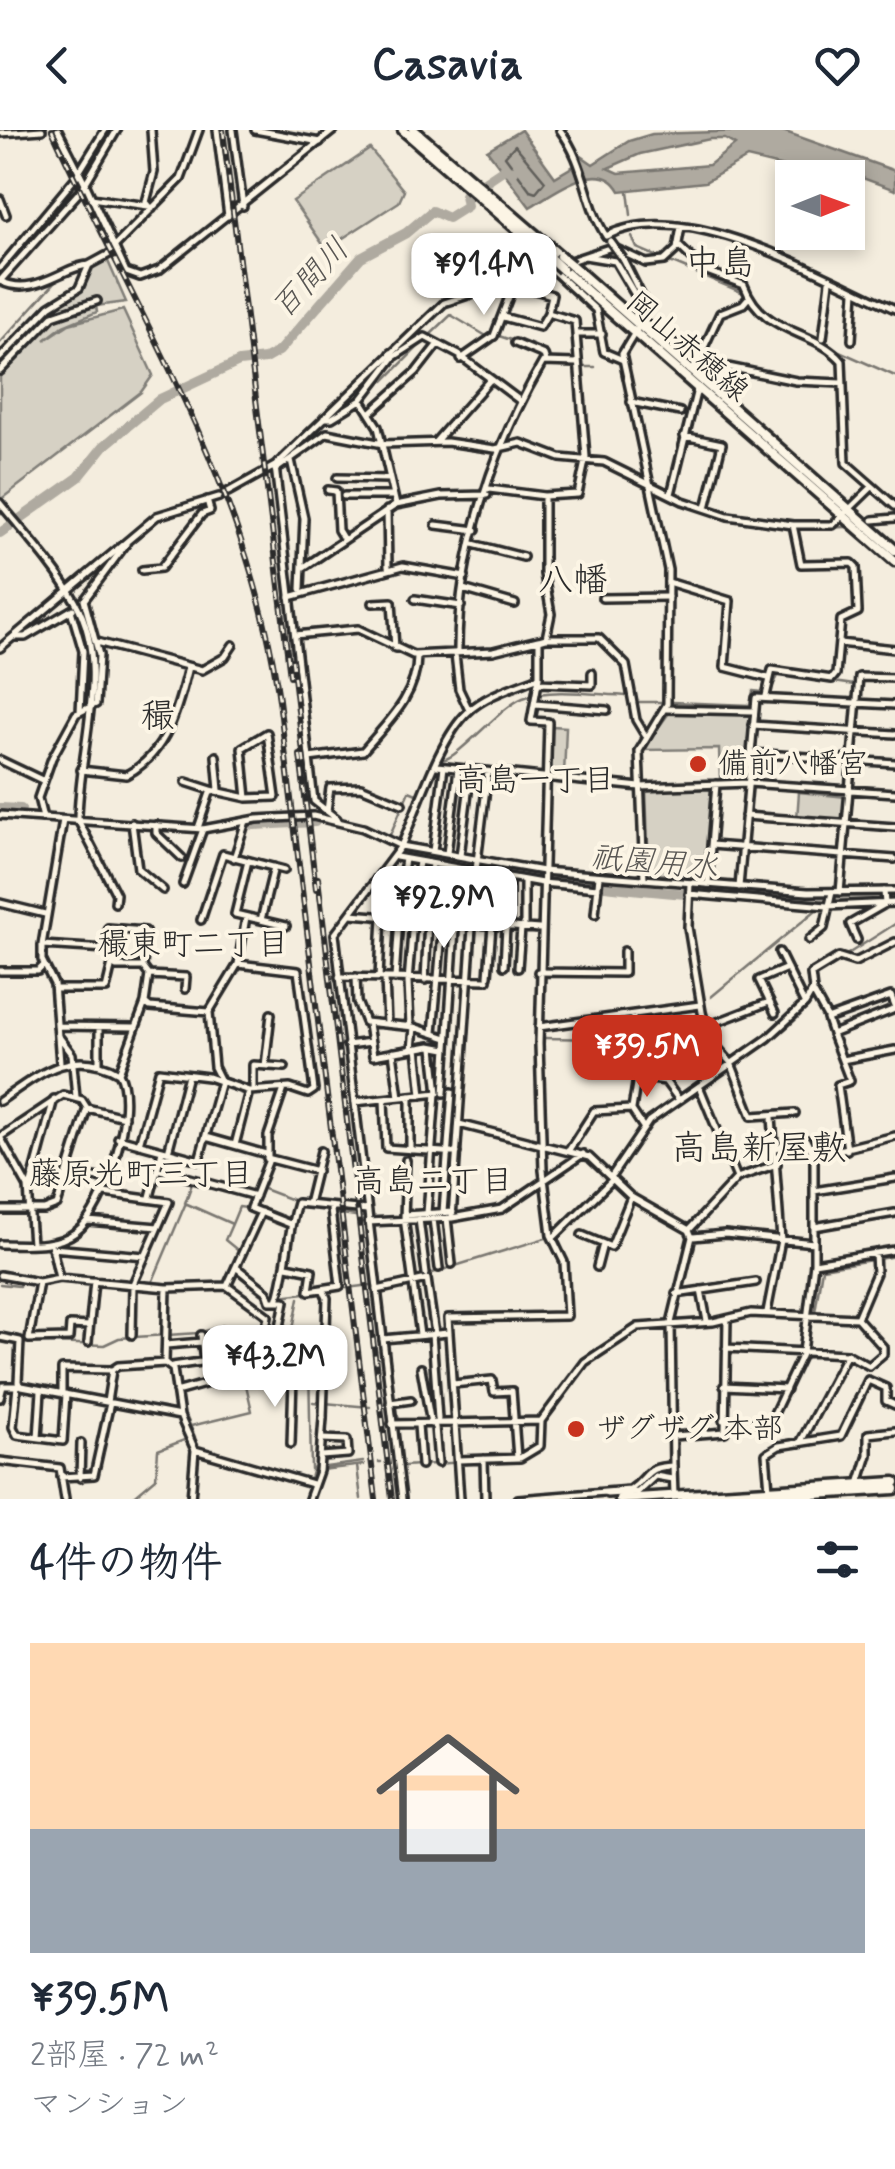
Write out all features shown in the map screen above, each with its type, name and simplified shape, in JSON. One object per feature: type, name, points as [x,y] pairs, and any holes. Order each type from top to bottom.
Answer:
[{"type":"main road","name":"岡山赤穂線","points":[[404,130],[539,243]]},
{"type":"main road","name":"岡山赤穂線","points":[[414,130],[539,243],[553,261],[640,323],[849,513],[895,561]]},
{"type":"main road","name":"岡山赤穂線","points":[[640,323],[699,386],[895,550]]},
{"type":"main road","points":[[825,1493],[859,1484],[877,1491]]},
{"type":"main road","points":[[620,1499],[877,1491],[895,1485]]},
{"type":"main road","points":[[734,1499],[769,1493]]},
{"type":"street","points":[[4,132],[42,130]]},
{"type":"street","points":[[58,130],[114,249],[126,272],[133,276],[149,275],[243,206],[334,130]]},
{"type":"street","points":[[0,268],[79,172],[104,130]]},
{"type":"street","points":[[117,130],[85,184],[0,281],[52,282],[114,249],[184,174],[200,130]]},
{"type":"street","points":[[150,208],[154,172],[151,130]]},
{"type":"street","points":[[217,130],[228,217]]},
{"type":"street","points":[[233,130],[243,206]]},
{"type":"street","points":[[255,130],[320,142]]},
{"type":"street","points":[[560,130],[584,173],[598,223],[642,290],[640,323],[624,346],[623,360],[668,582],[666,709],[645,736],[639,751],[644,879]]},
{"type":"street","points":[[92,198],[150,208]]},
{"type":"street","points":[[0,203],[6,216]]},
{"type":"street","points":[[608,238],[628,226],[681,227],[728,237],[895,308]]},
{"type":"street","points":[[577,257],[612,246],[646,263],[664,262],[677,247],[681,227]]},
{"type":"street","points":[[677,247],[704,270],[740,282],[780,329],[842,360],[846,463],[895,506]]},
{"type":"street","points":[[275,468],[421,322],[456,297],[514,282],[553,261],[577,257],[596,255],[615,261],[640,323],[699,361],[796,381],[841,383]]},
{"type":"street","points":[[553,261],[592,305],[608,356],[623,360]]},
{"type":"street","points":[[0,358],[50,306],[79,288],[86,264]]},
{"type":"street","points":[[823,338],[830,281]]},
{"type":"street","points":[[504,317],[540,327],[548,313],[552,295],[514,282]]},
{"type":"street","points":[[462,359],[494,336],[514,282]]},
{"type":"street","points":[[852,340],[855,292]]},
{"type":"street","points":[[693,371],[720,313],[744,304],[749,297]]},
{"type":"street","points":[[0,371],[53,316],[98,301]]},
{"type":"street","points":[[304,567],[396,505],[488,492],[578,494],[585,460],[575,321],[548,313]]},
{"type":"street","points":[[576,334],[602,334]]},
{"type":"street","points":[[324,418],[332,418],[361,400],[392,355],[420,338],[462,359],[489,382],[520,400]]},
{"type":"street","points":[[516,343],[546,361],[576,363]]},
{"type":"street","points":[[371,412],[416,372],[437,345]]},
{"type":"street","points":[[469,710],[458,689],[457,654],[465,577],[499,448],[520,400],[546,361]]},
{"type":"street","points":[[436,441],[489,382]]},
{"type":"street","points":[[671,495],[699,386]]},
{"type":"street","points":[[361,400],[371,412],[383,444],[396,505]]},
{"type":"street","points":[[631,402],[680,412]]},
{"type":"street","points":[[228,492],[291,460],[327,433],[383,444],[436,441],[499,448],[521,443],[560,458],[604,462],[706,508],[794,524],[827,526],[849,513],[872,487]]},
{"type":"street","points":[[684,436],[722,444],[706,508]]},
{"type":"street","points":[[291,460],[303,504],[301,591]]},
{"type":"street","points":[[275,468],[314,800],[339,822]]},
{"type":"street","points":[[338,478],[390,479]]},
{"type":"street","points":[[328,490],[336,490],[338,530],[344,540]]},
{"type":"street","points":[[0,648],[166,510],[219,496]]},
{"type":"street","points":[[344,496],[394,496]]},
{"type":"street","points":[[460,1499],[448,1318],[567,1316],[564,1262],[552,1237],[544,1178],[538,1028],[548,722],[530,721],[542,639],[551,614],[544,574],[544,496]]},
{"type":"street","points":[[142,570],[161,568],[202,514],[210,510],[206,499]]},
{"type":"street","points":[[0,503],[68,590],[83,618],[91,652],[84,712]]},
{"type":"street","points":[[387,510],[388,568]]},
{"type":"street","points":[[874,520],[895,518]]},
{"type":"street","points":[[766,696],[772,670],[832,680],[836,674],[841,620],[858,612],[856,568],[852,563],[800,564],[794,524]]},
{"type":"street","points":[[436,525],[476,530]]},
{"type":"street","points":[[43,818],[38,798],[52,758],[84,712],[96,704],[97,642],[83,601],[128,540]]},
{"type":"street","points":[[473,544],[523,556]]},
{"type":"street","points":[[290,597],[388,568],[418,567],[465,577]]},
{"type":"street","points":[[668,582],[730,601],[725,667],[768,678]]},
{"type":"street","points":[[463,589],[514,604]]},
{"type":"street","points":[[602,598],[668,597]]},
{"type":"street","points":[[415,599],[461,606]]},
{"type":"street","points":[[373,603],[392,602],[395,648]]},
{"type":"street","points":[[14,636],[25,637],[72,610],[83,651],[78,820],[116,894],[115,902]]},
{"type":"street","points":[[295,635],[358,629],[416,655],[457,654],[542,639],[599,638],[626,664],[636,720],[645,736]]},
{"type":"street","points":[[97,642],[202,670],[225,657],[232,645]]},
{"type":"street","points":[[839,643],[895,649]]},
{"type":"street","points":[[309,758],[362,751],[403,702],[415,680],[416,655]]},
{"type":"street","points":[[82,770],[131,774],[159,746],[175,719],[188,666]]},
{"type":"street","points":[[433,850],[444,739],[469,710],[539,680],[592,685],[592,674]]},
{"type":"street","points":[[809,940],[824,928],[843,856],[859,677],[895,678]]},
{"type":"street","points":[[535,698],[607,710]]},
{"type":"street","points":[[739,887],[756,698],[895,705]]},
{"type":"street","points":[[666,709],[753,711]]},
{"type":"street","points":[[753,724],[895,734]]},
{"type":"street","points":[[186,782],[248,798],[276,797],[267,733],[242,748],[248,798]]},
{"type":"street","points":[[751,753],[895,763]]},
{"type":"street","points":[[216,756],[219,790]]},
{"type":"street","points":[[0,760],[44,780]]},
{"type":"street","points":[[441,767],[640,787],[748,783],[895,793]]},
{"type":"street","points":[[402,1499],[334,934],[396,857],[441,767]]},
{"type":"street","points":[[447,854],[458,769]]},
{"type":"street","points":[[449,1215],[488,772]]},
{"type":"street","points":[[460,856],[470,777]]},
{"type":"street","points":[[708,884],[716,784]]},
{"type":"street","points":[[327,811],[330,788],[361,788],[402,804]]},
{"type":"street","points":[[183,884],[210,790]]},
{"type":"street","points":[[0,815],[201,829],[313,816],[401,846],[460,856],[477,867],[510,878],[599,883]]},
{"type":"street","points":[[745,816],[895,826]]},
{"type":"street","points":[[60,1064],[55,989],[44,965],[42,945],[63,820]]},
{"type":"street","points":[[234,858],[246,821]]},
{"type":"street","points":[[132,823],[138,869],[162,890]]},
{"type":"street","points":[[156,825],[156,834],[182,858]]},
{"type":"street","points":[[711,844],[895,859]]},
{"type":"street","points":[[201,920],[224,854],[284,870]]},
{"type":"street","points":[[396,857],[459,870],[477,867],[542,878],[599,883],[644,879],[689,890],[781,898],[885,899],[895,903]]},
{"type":"street","points":[[395,979],[397,918],[405,859]]},
{"type":"street","points":[[248,861],[235,914],[286,926]]},
{"type":"street","points":[[419,862],[408,980],[422,1095]]},
{"type":"street","points":[[425,980],[432,864]]},
{"type":"street","points":[[261,920],[274,867]]},
{"type":"street","points":[[433,1033],[445,867]]},
{"type":"street","points":[[427,1213],[446,1049],[459,870]]},
{"type":"street","points":[[504,966],[510,878]]},
{"type":"street","points":[[518,968],[524,880]]},
{"type":"street","points":[[595,914],[599,883]]},
{"type":"street","points":[[689,890],[708,884],[781,898],[885,899]]},
{"type":"street","points":[[689,890],[688,928],[709,1038],[731,1063],[752,1116],[794,1113]]},
{"type":"street","points":[[857,940],[850,924],[895,891]]},
{"type":"street","points":[[0,903],[46,914]]},
{"type":"street","points":[[339,977],[468,982],[488,978],[496,906]]},
{"type":"street","points":[[351,914],[539,929]]},
{"type":"street","points":[[382,916],[387,1024]]},
{"type":"street","points":[[118,1138],[199,1160],[221,1081],[214,1067],[209,1012],[238,964],[246,917]]},
{"type":"street","points":[[52,1246],[88,1221],[104,1193],[128,1101],[119,1073],[146,1003],[145,931],[108,928]]},
{"type":"street","points":[[847,1150],[838,1085],[850,1081],[811,974],[844,956],[855,962],[895,942]]},
{"type":"street","points":[[42,945],[107,949],[112,964],[106,989],[55,989]]},
{"type":"street","points":[[538,972],[624,973],[624,952]]},
{"type":"street","points":[[778,952],[805,1004]]},
{"type":"street","points":[[112,964],[143,967]]},
{"type":"street","points":[[139,1144],[159,1071],[221,1081],[251,1091],[284,1088],[308,1094],[314,1090],[298,971],[238,964]]},
{"type":"street","points":[[0,972],[38,971],[44,965]]},
{"type":"street","points":[[775,1013],[759,980],[787,968]]},
{"type":"street","points":[[148,975],[186,978],[185,989]]},
{"type":"street","points":[[356,978],[356,1002],[368,1022],[373,1056],[414,1048],[446,1049]]},
{"type":"street","points":[[552,1237],[610,1176],[642,1126],[768,1038],[815,993]]},
{"type":"street","points":[[828,1019],[891,996],[895,1008],[832,1034]]},
{"type":"street","points":[[706,1026],[769,1002]]},
{"type":"street","points":[[146,1003],[150,1008],[209,1012]]},
{"type":"street","points":[[538,1028],[700,1005]]},
{"type":"street","points":[[266,1066],[271,1014]]},
{"type":"street","points":[[633,1017],[632,1076],[664,1081],[678,1098]]},
{"type":"street","points":[[368,1022],[412,1027],[447,1038]]},
{"type":"street","points":[[57,1026],[134,1027]]},
{"type":"street","points":[[99,1026],[99,1062]]},
{"type":"street","points":[[58,1035],[72,1061],[76,1097]]},
{"type":"street","points":[[347,1046],[371,1042]]},
{"type":"street","points":[[433,1048],[439,1093]]},
{"type":"street","points":[[842,1060],[895,1050]]},
{"type":"street","points":[[393,1052],[399,1097]]},
{"type":"street","points":[[0,1101],[60,1064],[72,1061],[99,1062],[119,1073]]},
{"type":"street","points":[[235,1145],[251,1091],[253,1065],[285,1067]]},
{"type":"street","points":[[150,1197],[188,1074]]},
{"type":"street","points":[[637,1078],[632,1109],[642,1126]]},
{"type":"street","points":[[699,1086],[737,1178]]},
{"type":"street","points":[[284,1088],[250,1208],[290,1224]]},
{"type":"street","points":[[354,1102],[461,1091]]},
{"type":"street","points":[[452,1092],[448,1153],[452,1264]]},
{"type":"street","points":[[32,1244],[29,1192],[0,1137],[63,1094],[76,1097],[88,1108],[124,1117]]},
{"type":"street","points":[[410,1096],[410,1150]]},
{"type":"street","points":[[29,1192],[54,1099]]},
{"type":"street","points":[[384,1099],[386,1148],[457,1154]]},
{"type":"street","points":[[0,1210],[57,1205],[88,1108]]},
{"type":"street","points":[[569,1150],[591,1112],[632,1109]]},
{"type":"street","points":[[767,1313],[781,1240],[772,1117]]},
{"type":"street","points":[[459,1124],[583,1154],[631,1197],[690,1234],[814,1242]]},
{"type":"street","points":[[814,1156],[895,1136]]},
{"type":"street","points":[[206,1137],[317,1171]]},
{"type":"street","points":[[723,1420],[754,1419],[764,1426],[788,1388],[804,1352],[814,1263],[814,1156],[806,1140],[776,1148]]},
{"type":"street","points":[[308,1204],[322,1152]]},
{"type":"street","points":[[404,1218],[433,1219],[502,1209],[583,1154]]},
{"type":"street","points":[[406,1160],[404,1218],[420,1336]]},
{"type":"street","points":[[674,1497],[671,1323],[690,1234],[737,1178],[777,1164]]},
{"type":"street","points":[[157,1169],[255,1196]]},
{"type":"street","points":[[70,1171],[107,1180]]},
{"type":"street","points":[[814,1191],[895,1178]]},
{"type":"street","points":[[104,1193],[169,1202],[133,1284],[132,1335]]},
{"type":"street","points":[[582,1235],[611,1247],[631,1197]]},
{"type":"street","points":[[278,1298],[288,1266],[284,1250],[298,1203],[331,1210],[367,1210]]},
{"type":"street","points":[[288,1266],[312,1271],[309,1292],[325,1293],[340,1286],[331,1210]]},
{"type":"street","points":[[227,1286],[261,1212]]},
{"type":"street","points":[[368,1222],[427,1213],[449,1215]]},
{"type":"street","points":[[814,1227],[895,1213]]},
{"type":"street","points":[[433,1219],[439,1268]]},
{"type":"street","points":[[419,1220],[426,1274]]},
{"type":"street","points":[[88,1221],[158,1227]]},
{"type":"street","points":[[0,1244],[145,1256]]},
{"type":"street","points":[[597,1268],[603,1244]]},
{"type":"street","points":[[52,1246],[59,1278]]},
{"type":"street","points":[[814,1263],[895,1250]]},
{"type":"street","points":[[857,1318],[876,1273],[875,1253]]},
{"type":"street","points":[[237,1268],[269,1296],[285,1300],[279,1332]]},
{"type":"street","points":[[0,1275],[39,1282],[59,1278],[166,1288],[227,1286],[268,1316],[264,1339]]},
{"type":"street","points":[[376,1290],[427,1279],[434,1334],[438,1464]]},
{"type":"street","points":[[88,1342],[94,1281]]},
{"type":"street","points":[[39,1282],[24,1340],[13,1433],[63,1441],[62,1369],[112,1370],[118,1366],[230,1358]]},
{"type":"street","points":[[676,1294],[756,1282]]},
{"type":"street","points":[[166,1288],[168,1364],[180,1416],[198,1450],[310,1483]]},
{"type":"street","points":[[701,1290],[707,1322]]},
{"type":"street","points":[[309,1499],[310,1483],[320,1469],[325,1293]]},
{"type":"street","points":[[458,1462],[517,1458],[540,1446],[541,1421],[585,1362],[617,1337],[644,1325],[707,1322],[767,1313],[857,1318],[883,1347],[882,1354],[869,1366],[847,1354],[726,1348]]},
{"type":"street","points":[[674,1436],[722,1436],[727,1320]]},
{"type":"street","points":[[0,1337],[69,1338],[70,1325],[88,1326]]},
{"type":"street","points":[[382,1339],[448,1333]]},
{"type":"street","points":[[251,1334],[324,1358]]},
{"type":"street","points":[[166,1339],[202,1339],[204,1362]]},
{"type":"street","points":[[800,1443],[847,1354]]},
{"type":"street","points":[[422,1368],[435,1423]]},
{"type":"street","points":[[60,1477],[94,1475],[112,1370]]},
{"type":"street","points":[[176,1392],[244,1372],[324,1379]]},
{"type":"street","points":[[291,1444],[293,1376]]},
{"type":"street","points":[[453,1384],[492,1380],[494,1392],[512,1391],[517,1458]]},
{"type":"street","points":[[769,1493],[766,1454],[779,1446],[841,1436],[868,1380],[886,1388],[886,1401],[895,1405]]},
{"type":"street","points":[[0,1398],[3,1386],[18,1385],[180,1416]]},
{"type":"street","points":[[724,1386],[788,1388]]},
{"type":"street","points":[[38,1438],[41,1392]]},
{"type":"street","points":[[390,1403],[411,1400]]},
{"type":"street","points":[[392,1424],[453,1426],[541,1421]]},
{"type":"street","points":[[418,1424],[421,1465]]},
{"type":"street","points":[[859,1484],[868,1434],[895,1431]]},
{"type":"street","points":[[320,1456],[348,1454],[347,1440],[322,1439]]},
{"type":"street","points":[[80,1478],[81,1443]]},
{"type":"street","points":[[191,1499],[198,1450]]},
{"type":"street","points":[[0,1460],[60,1468],[65,1499]]},
{"type":"street","points":[[484,1460],[485,1499]]},
{"type":"street","points":[[604,1493],[630,1490],[650,1469],[673,1466]]},
{"type":"street","points":[[518,1499],[638,1492],[655,1476],[672,1479]]},
{"type":"shaded area","points":[[370,149],[404,191],[399,202],[326,249],[293,201]]},
{"type":"shaded area","points":[[107,259],[126,302],[96,306],[97,312],[63,326],[45,340],[69,324],[123,310],[153,375],[141,392],[0,500],[0,373],[54,318],[98,302],[98,298],[51,314],[0,367],[0,363],[53,308],[81,290],[93,267]]},
{"type":"shaded area","points":[[669,713],[750,714],[745,779],[720,779],[719,749],[642,750]]},
{"type":"shaded area","points":[[552,726],[566,727],[564,776],[550,776]]},
{"type":"shaded area","points":[[712,786],[707,876],[649,874],[646,789]]},
{"type":"shaded area","points":[[799,792],[846,797],[843,823],[797,819]]},
{"type":"water","points":[[521,130],[555,177],[577,164],[577,153],[593,164],[629,141],[652,134],[780,130],[864,160],[775,160],[775,165],[747,158],[705,182],[620,191],[601,176],[589,177],[530,207],[487,150]],"holes":[[[710,139],[725,139],[735,145],[709,165],[619,173],[608,168],[640,154]]]},
{"type":"water","points":[[865,160],[895,171],[895,190],[865,179]]},
{"type":"waterway","points":[[0,136],[42,132]]},
{"type":"waterway","name":"百間川","points":[[0,533],[79,477],[104,446],[160,399],[239,362],[265,359],[279,351],[361,257],[406,233],[432,211],[448,218],[467,206],[465,195],[504,169],[514,171]]},
{"type":"waterway","points":[[628,191],[631,215]]},
{"type":"waterway","points":[[632,237],[637,248],[746,294]]},
{"type":"waterway","points":[[84,265],[103,252]]},
{"type":"waterway","points":[[0,343],[58,279],[77,270]]},
{"type":"waterway","points":[[756,302],[781,322]]},
{"type":"waterway","points":[[429,336],[451,315],[488,337]]},
{"type":"waterway","points":[[492,340],[499,336],[517,342]]},
{"type":"waterway","points":[[384,381],[425,340]]},
{"type":"waterway","points":[[828,346],[895,376]]},
{"type":"waterway","points":[[581,367],[595,367]]},
{"type":"waterway","points":[[878,523],[895,521]]},
{"type":"waterway","points":[[799,529],[847,527]]},
{"type":"waterway","points":[[770,692],[779,674],[861,686],[853,788],[895,790]]},
{"type":"waterway","points":[[672,702],[750,705],[753,691],[763,692]]},
{"type":"waterway","points":[[442,760],[523,698],[561,692],[628,696]]},
{"type":"waterway","points":[[637,702],[663,702]]},
{"type":"waterway","points":[[390,835],[409,791],[419,795]]},
{"type":"waterway","name":"祇園用水","points":[[0,808],[21,809]]},
{"type":"waterway","name":"祇園用水","points":[[254,825],[315,822]]},
{"type":"waterway","name":"祇園用水","points":[[411,854],[530,876],[652,891],[774,899],[895,899]]},
{"type":"waterway","points":[[711,997],[827,901]]},
{"type":"waterway","points":[[821,971],[895,924]]},
{"type":"waterway","points":[[735,1065],[802,1013],[817,990],[814,980]]},
{"type":"waterway","points":[[636,1018],[664,1013]]},
{"type":"waterway","points":[[542,1038],[605,1039],[605,1024]]},
{"type":"waterway","points":[[598,1191],[646,1118],[712,1074]]},
{"type":"waterway","points":[[456,1214],[462,1128]]},
{"type":"waterway","points":[[193,1181],[185,1203],[232,1224],[225,1240],[241,1253]]},
{"type":"waterway","points":[[261,1188],[295,1201]]},
{"type":"waterway","points":[[138,1283],[152,1283],[185,1205]]},
{"type":"waterway","points":[[232,1224],[239,1207],[246,1208]]},
{"type":"waterway","points":[[335,1213],[362,1217]]},
{"type":"waterway","points":[[375,1218],[403,1217]]},
{"type":"waterway","points":[[413,1279],[549,1237]]},
{"type":"waterway","points":[[878,1259],[895,1256]]},
{"type":"waterway","points":[[815,1312],[822,1268],[872,1260]]},
{"type":"waterway","points":[[237,1274],[261,1294],[272,1297],[371,1285]]},
{"type":"waterway","points":[[0,1284],[19,1286],[20,1282]]},
{"type":"waterway","points":[[27,1335],[35,1284]]},
{"type":"waterway","points":[[383,1285],[396,1284]]},
{"type":"waterway","points":[[290,1344],[299,1298]]},
{"type":"waterway","points":[[732,1321],[752,1316],[803,1318]]},
{"type":"waterway","points":[[24,1342],[104,1345],[119,1338],[199,1333],[224,1325],[292,1350]]},
{"type":"waterway","points":[[0,1341],[11,1342]]},
{"type":"waterway","points":[[305,1354],[309,1365],[311,1469],[363,1462]]},
{"type":"waterway","points":[[546,1419],[587,1364]]},
{"type":"waterway","points":[[191,1426],[252,1411],[244,1376]]},
{"type":"waterway","points":[[22,1389],[62,1397]]},
{"type":"waterway","points":[[70,1399],[102,1404]]},
{"type":"waterway","points":[[111,1400],[176,1411]]},
{"type":"waterway","points":[[313,1402],[370,1407]]},
{"type":"waterway","points":[[397,1414],[399,1419],[437,1421]]},
{"type":"waterway","points":[[187,1418],[195,1437]]},
{"type":"waterway","points":[[452,1424],[455,1463]]},
{"type":"waterway","points":[[188,1426],[199,1450]]},
{"type":"waterway","points":[[131,1499],[156,1478],[158,1450],[187,1439]]},
{"type":"waterway","points":[[404,1466],[465,1462]]},
{"type":"waterway","points":[[234,1463],[269,1474]]},
{"type":"waterway","points":[[309,1482],[312,1471],[364,1465]]},
{"type":"waterway","points":[[357,1466],[361,1499]]},
{"type":"railway","points":[[52,130],[155,338],[218,477],[265,623],[279,700],[376,1499]]},
{"type":"railway","points":[[223,130],[290,676]]},
{"type":"railway","points":[[292,660],[305,769]]},
{"type":"railway","points":[[300,755],[316,889]]},
{"type":"railway","points":[[318,878],[392,1499]]},
{"type":"place","name":"備前八幡宮","points":[[698,764]]},
{"type":"place","name":"ザグザグ 本部","points":[[576,1429]]},
{"type":"district","name":"中島","points":[[720,264]]},
{"type":"district","name":"八幡","points":[[573,581]]},
{"type":"district","name":"穝","points":[[158,717]]},
{"type":"district","name":"高島一丁目","points":[[535,781]]},
{"type":"district","name":"穝東町二丁目","points":[[193,945]]},
{"type":"district","name":"高島新屋敷","points":[[759,1149]]},
{"type":"district","name":"藤原光町三丁目","points":[[141,1175]]},
{"type":"district","name":"高島二丁目","points":[[433,1182]]}]
